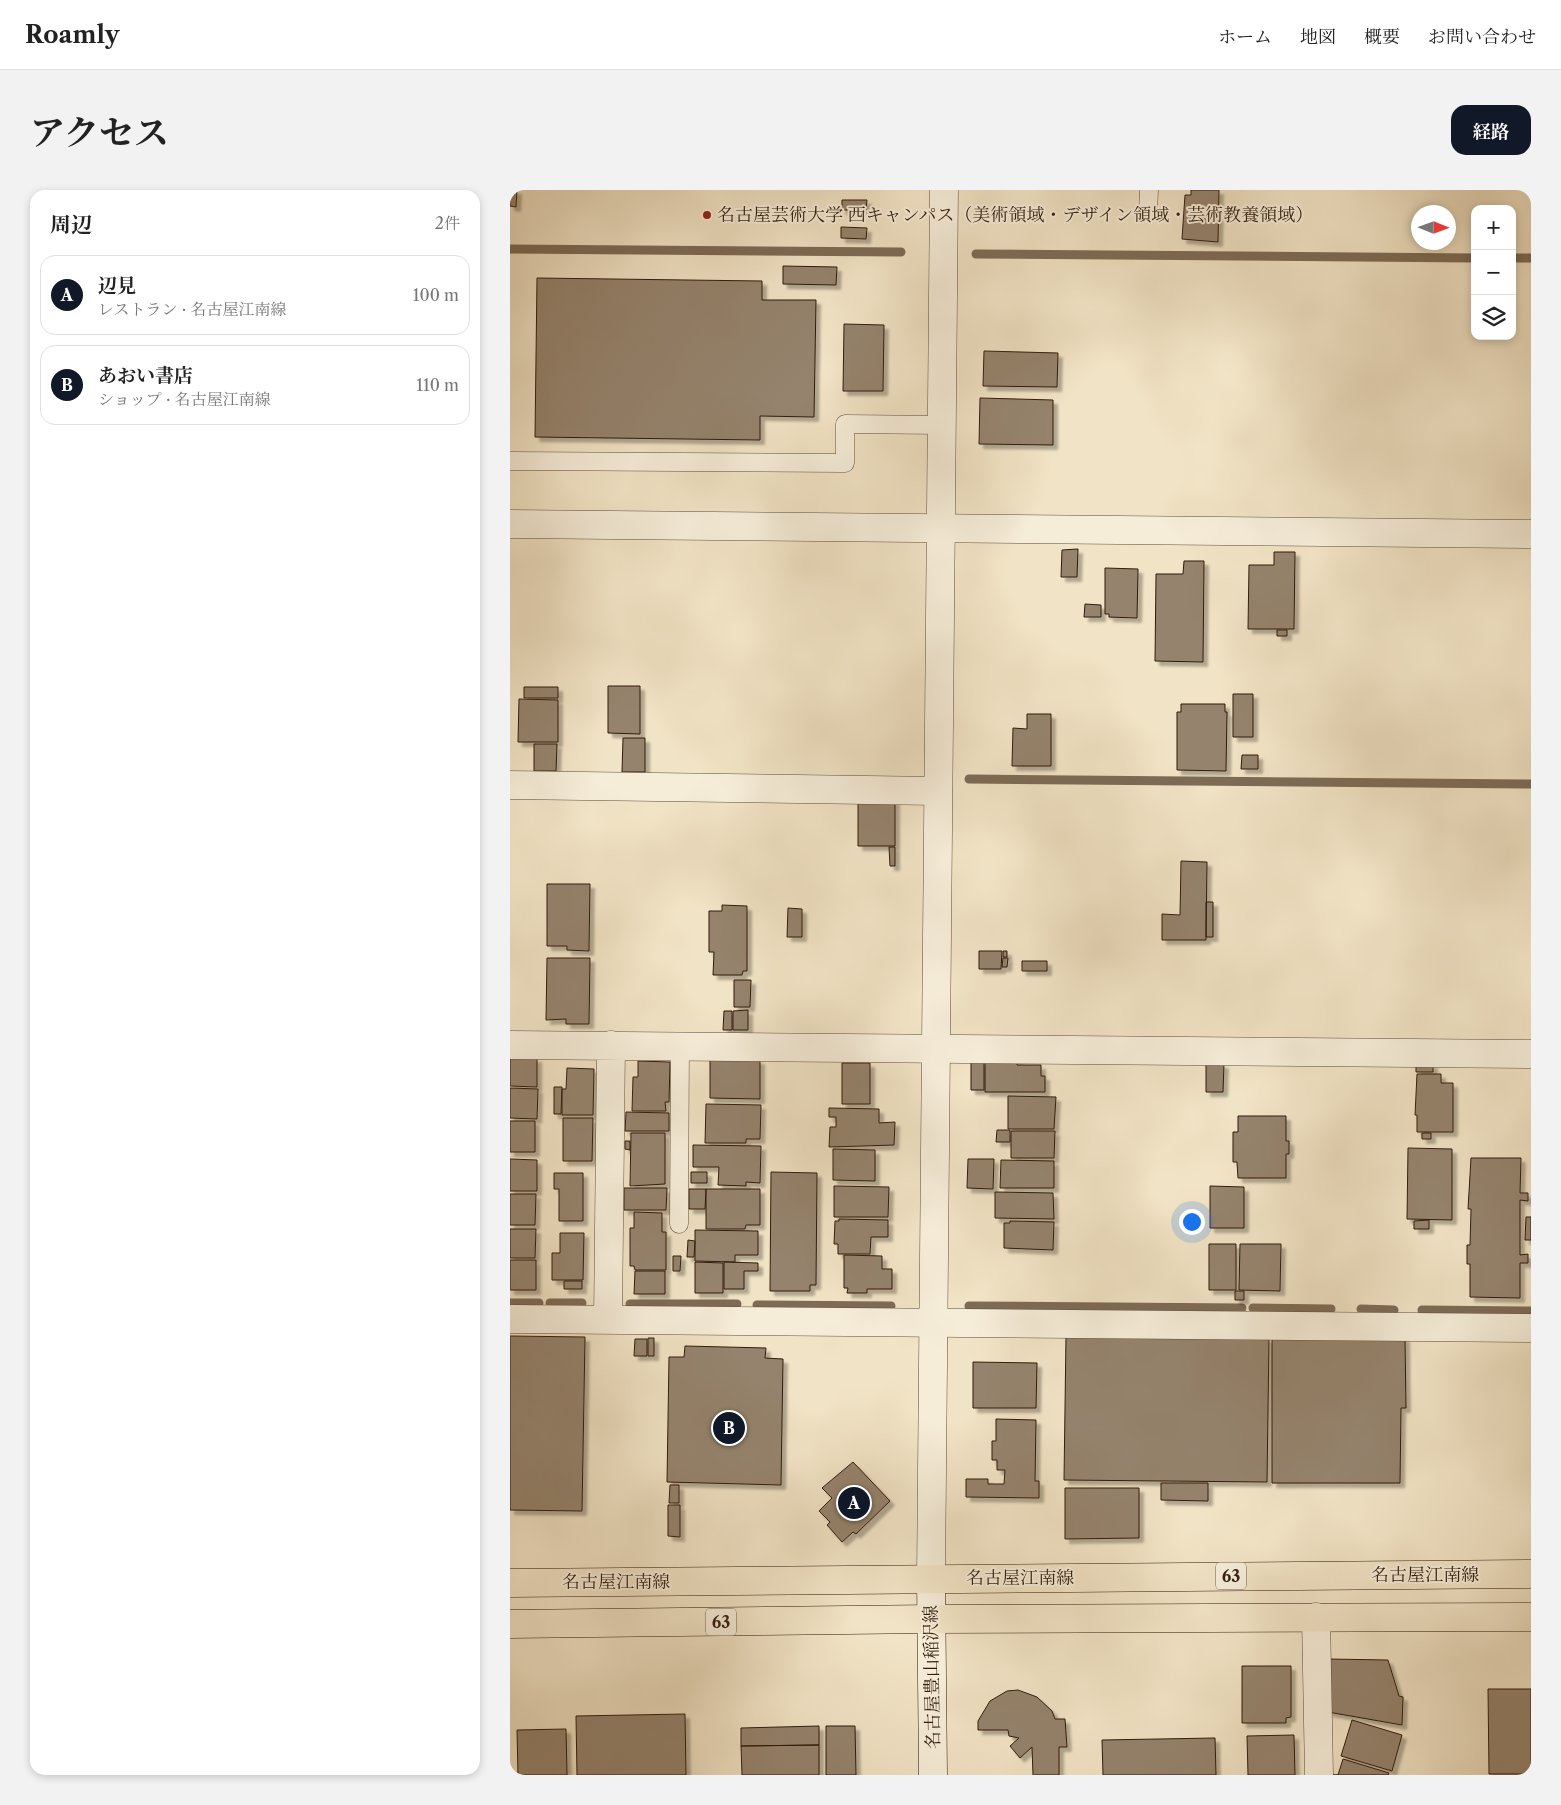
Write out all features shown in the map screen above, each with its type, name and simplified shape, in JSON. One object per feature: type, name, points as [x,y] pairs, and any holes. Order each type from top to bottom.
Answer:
[{"type":"main road","name":"名古屋江南線","points":[[510,1582],[1531,1574]]},
{"type":"main road","name":"63","points":[[510,1624],[931,1619],[1531,1617]]},
{"type":"street","name":"名古屋豊山稲沢線","points":[[933,1775],[931,1579],[944,190]]},
{"type":"street","points":[[510,524],[1531,534]]},
{"type":"street","points":[[510,785],[938,790]]},
{"type":"street","points":[[510,1045],[936,1047],[1531,1054]]},
{"type":"street","points":[[608,1320],[611,1045]]},
{"type":"street","points":[[510,1319],[1531,1328]]},
{"type":"street","points":[[1316,1617],[1319,1775]]},
{"type":"lane","points":[[1148,212],[1149,190]]},
{"type":"lane","points":[[510,461],[845,463],[845,424],[942,425]]},
{"type":"lane","points":[[679,1224],[680,1046]]},
{"type":"building","points":[[510,190],[517,190],[516,207],[510,206]]},
{"type":"building","points":[[1191,190],[1219,190],[1218,242],[1182,239],[1185,195],[1191,195]]},
{"type":"building","points":[[842,200],[867,200],[866,210],[842,210]]},
{"type":"building","points":[[841,227],[867,228],[866,239],[841,238]]},
{"type":"building","points":[[783,266],[837,267],[836,285],[783,284]]},
{"type":"building","points":[[537,278],[762,281],[762,300],[816,300],[814,417],[760,416],[760,440],[535,437]]},
{"type":"building","points":[[844,324],[884,325],[883,391],[843,391]]},
{"type":"building","points":[[984,351],[1058,353],[1057,387],[983,386]]},
{"type":"building","points":[[980,398],[1053,400],[1053,445],[979,444]]},
{"type":"building","points":[[1078,549],[1077,577],[1061,577],[1062,550]]},
{"type":"building","points":[[1274,552],[1295,552],[1294,629],[1248,629],[1249,565],[1274,565]]},
{"type":"building","points":[[1184,561],[1204,561],[1203,662],[1155,661],[1156,574],[1183,574]]},
{"type":"building","points":[[1105,568],[1138,569],[1137,618],[1109,617],[1109,614],[1105,614]]},
{"type":"building","points":[[1085,604],[1101,605],[1101,617],[1084,617]]},
{"type":"building","points":[[1277,630],[1287,630],[1287,636],[1277,636]]},
{"type":"building","points":[[608,686],[640,686],[640,734],[608,733]]},
{"type":"building","points":[[524,687],[558,687],[558,698],[524,698]]},
{"type":"building","points":[[1233,694],[1253,694],[1253,737],[1233,737]]},
{"type":"building","points":[[519,699],[558,700],[558,742],[518,742]]},
{"type":"building","points":[[1181,704],[1225,704],[1225,712],[1227,712],[1226,771],[1177,770],[1177,712],[1181,712]]},
{"type":"building","points":[[1027,714],[1051,714],[1051,766],[1012,766],[1013,728],[1027,729]]},
{"type":"building","points":[[623,738],[645,738],[645,772],[622,772]]},
{"type":"building","points":[[534,744],[557,744],[556,771],[534,771]]},
{"type":"building","points":[[1242,755],[1258,755],[1258,769],[1241,769]]},
{"type":"building","points":[[858,798],[895,799],[895,846],[858,846]]},
{"type":"building","points":[[889,847],[895,847],[895,866],[890,866]]},
{"type":"building","points":[[1181,861],[1207,862],[1206,940],[1162,940],[1162,914],[1180,915]]},
{"type":"building","points":[[547,884],[590,884],[589,951],[567,950],[567,946],[547,946]]},
{"type":"building","points":[[1206,902],[1213,902],[1213,937],[1206,937]]},
{"type":"building","points":[[722,905],[747,906],[747,971],[743,971],[742,975],[713,975],[714,952],[709,952],[709,911],[722,911]]},
{"type":"building","points":[[788,908],[802,909],[802,937],[787,937]]},
{"type":"building","points":[[979,951],[1002,951],[1001,969],[979,969]]},
{"type":"building","points":[[1003,951],[1007,951],[1007,957],[1003,957]]},
{"type":"building","points":[[547,958],[590,958],[589,1024],[566,1024],[566,1019],[546,1020]]},
{"type":"building","points":[[1003,958],[1008,958],[1007,967],[1002,967]]},
{"type":"building","points":[[1022,961],[1047,961],[1047,971],[1022,971]]},
{"type":"building","points":[[734,980],[751,980],[750,1007],[734,1007]]},
{"type":"building","points":[[748,1010],[748,1030],[733,1030],[733,1011]]},
{"type":"building","points":[[724,1011],[732,1011],[732,1030],[723,1030]]},
{"type":"building","points":[[510,1058],[537,1058],[537,1087],[510,1086]]},
{"type":"building","points":[[985,1059],[1017,1059],[1017,1065],[1041,1065],[1041,1076],[1045,1076],[1045,1092],[985,1092]]},
{"type":"building","points":[[710,1060],[760,1060],[760,1099],[710,1098]]},
{"type":"building","points":[[638,1061],[670,1062],[669,1102],[665,1102],[666,1111],[632,1111],[633,1077],[638,1077]]},
{"type":"building","points":[[984,1061],[984,1090],[971,1090],[971,1062]]},
{"type":"building","points":[[842,1063],[870,1063],[870,1104],[842,1104]]},
{"type":"building","points":[[1206,1064],[1224,1064],[1223,1092],[1206,1092]]},
{"type":"building","points":[[1416,1064],[1433,1064],[1433,1072],[1416,1072]]},
{"type":"building","points":[[567,1068],[594,1069],[593,1115],[562,1115],[562,1089],[566,1089]]},
{"type":"building","points":[[1417,1074],[1441,1074],[1441,1083],[1453,1083],[1453,1132],[1417,1132],[1417,1115],[1415,1115]]},
{"type":"building","points":[[554,1087],[562,1087],[561,1114],[554,1114]]},
{"type":"building","points":[[510,1088],[538,1089],[537,1119],[510,1118]]},
{"type":"building","points":[[1008,1096],[1056,1097],[1054,1129],[1008,1129]]},
{"type":"building","points":[[706,1104],[761,1105],[760,1139],[746,1139],[746,1143],[705,1143]]},
{"type":"building","points":[[829,1108],[879,1109],[879,1123],[895,1122],[894,1145],[829,1147],[830,1127],[836,1127],[836,1117],[829,1117]]},
{"type":"building","points":[[626,1112],[669,1113],[669,1131],[625,1131]]},
{"type":"building","points":[[1238,1116],[1286,1116],[1286,1141],[1289,1141],[1289,1154],[1286,1154],[1286,1178],[1238,1178],[1237,1162],[1233,1162],[1233,1132],[1238,1132]]},
{"type":"building","points":[[563,1118],[593,1118],[592,1161],[563,1161]]},
{"type":"building","points":[[510,1121],[535,1121],[535,1152],[510,1152]]},
{"type":"building","points":[[997,1130],[1010,1130],[1010,1142],[996,1142]]},
{"type":"building","points":[[1011,1131],[1055,1131],[1054,1158],[1011,1158]]},
{"type":"building","points":[[631,1133],[665,1133],[665,1184],[630,1186]]},
{"type":"building","points":[[1422,1133],[1431,1133],[1431,1139],[1422,1139]]},
{"type":"building","points":[[625,1141],[630,1141],[630,1150],[625,1149]]},
{"type":"building","points":[[693,1145],[761,1146],[760,1183],[746,1182],[746,1186],[718,1185],[719,1167],[693,1167]]},
{"type":"building","points":[[1408,1148],[1452,1149],[1452,1220],[1407,1219]]},
{"type":"building","points":[[833,1149],[875,1150],[875,1181],[833,1180]]},
{"type":"building","points":[[1471,1158],[1521,1158],[1520,1193],[1528,1193],[1528,1201],[1520,1200],[1520,1255],[1528,1254],[1528,1263],[1520,1263],[1520,1298],[1470,1297],[1470,1264],[1467,1264],[1467,1245],[1470,1245],[1471,1209],[1468,1209]]},
{"type":"building","points":[[510,1159],[537,1160],[537,1191],[510,1191]]},
{"type":"building","points":[[968,1159],[994,1159],[993,1189],[967,1188]]},
{"type":"building","points":[[1001,1160],[1054,1161],[1054,1188],[1000,1188]]},
{"type":"building","points":[[691,1172],[707,1172],[707,1183],[691,1183]]},
{"type":"building","points":[[771,1172],[817,1173],[816,1285],[810,1285],[810,1291],[770,1291]]},
{"type":"building","points":[[554,1173],[583,1173],[583,1221],[559,1221],[559,1189],[554,1189]]},
{"type":"building","points":[[834,1186],[889,1187],[888,1217],[834,1217]]},
{"type":"building","points":[[1210,1186],[1244,1187],[1244,1228],[1210,1228]]},
{"type":"building","points":[[624,1188],[667,1188],[666,1210],[624,1210]]},
{"type":"building","points":[[689,1189],[706,1189],[705,1209],[689,1209]]},
{"type":"building","points":[[706,1189],[760,1189],[760,1225],[746,1225],[745,1229],[706,1229]]},
{"type":"building","points":[[995,1192],[1053,1193],[1054,1219],[995,1218]]},
{"type":"building","points":[[510,1194],[536,1194],[535,1225],[510,1225]]},
{"type":"building","points":[[634,1212],[662,1213],[662,1232],[666,1232],[666,1270],[635,1270],[634,1266],[630,1266],[630,1228],[634,1228]]},
{"type":"building","points":[[1526,1217],[1531,1217],[1531,1240],[1525,1240]]},
{"type":"building","points":[[839,1219],[888,1220],[888,1237],[871,1237],[870,1254],[838,1254],[838,1244],[834,1244],[835,1221],[839,1221]]},
{"type":"building","points":[[1429,1220],[1429,1229],[1414,1229],[1414,1221]]},
{"type":"building","points":[[1010,1221],[1054,1222],[1053,1250],[1004,1248],[1004,1223],[1010,1223]]},
{"type":"building","points":[[510,1229],[536,1229],[535,1258],[510,1258]]},
{"type":"building","points":[[695,1230],[758,1231],[758,1255],[735,1255],[735,1262],[695,1261]]},
{"type":"building","points":[[560,1233],[584,1233],[583,1280],[552,1280],[552,1253],[560,1253]]},
{"type":"building","points":[[688,1240],[695,1241],[694,1257],[687,1257]]},
{"type":"building","points":[[1209,1244],[1236,1244],[1236,1290],[1209,1290]]},
{"type":"building","points":[[1240,1244],[1281,1244],[1280,1291],[1239,1290]]},
{"type":"building","points":[[844,1255],[882,1256],[882,1269],[892,1269],[892,1289],[867,1289],[867,1293],[847,1293],[848,1288],[844,1288]]},
{"type":"building","points":[[673,1256],[681,1256],[680,1271],[673,1271]]},
{"type":"building","points":[[510,1260],[536,1260],[536,1290],[510,1290]]},
{"type":"building","points":[[695,1262],[723,1263],[723,1293],[695,1293]]},
{"type":"building","points":[[724,1262],[758,1263],[758,1271],[744,1271],[744,1289],[724,1289]]},
{"type":"building","points":[[635,1271],[665,1271],[665,1294],[634,1294]]},
{"type":"building","points":[[564,1281],[582,1281],[582,1289],[564,1289]]},
{"type":"building","points":[[1235,1291],[1244,1291],[1244,1300],[1235,1300]]},
{"type":"building","points":[[510,1336],[585,1337],[582,1511],[510,1510]]},
{"type":"building","points":[[1066,1336],[1269,1338],[1267,1482],[1064,1480]]},
{"type":"building","points":[[1272,1336],[1405,1337],[1406,1408],[1401,1408],[1400,1483],[1272,1483]]},
{"type":"building","points":[[648,1338],[654,1338],[654,1356],[648,1356]]},
{"type":"building","points":[[635,1339],[647,1339],[647,1356],[634,1356]]},
{"type":"building","points":[[685,1346],[766,1348],[765,1358],[783,1359],[781,1485],[667,1482],[669,1357],[684,1357]]},
{"type":"building","points":[[973,1362],[1037,1363],[1036,1408],[973,1408]]},
{"type":"building","points":[[996,1419],[1036,1420],[1035,1481],[1039,1481],[1039,1498],[966,1497],[966,1479],[988,1479],[988,1484],[1004,1484],[1005,1470],[997,1470],[997,1460],[992,1460],[992,1441],[996,1441]]},
{"type":"building","points":[[853,1462],[890,1501],[856,1534],[853,1532],[842,1542],[827,1525],[830,1522],[819,1511],[832,1498],[822,1488]]},
{"type":"building","points":[[1161,1483],[1208,1483],[1208,1501],[1161,1500]]},
{"type":"building","points":[[670,1485],[679,1485],[679,1503],[669,1503]]},
{"type":"building","points":[[1065,1488],[1139,1488],[1139,1538],[1065,1539]]},
{"type":"building","points":[[668,1505],[680,1505],[680,1537],[668,1536]]},
{"type":"building","points":[[1328,1659],[1388,1660],[1399,1696],[1403,1697],[1402,1725],[1328,1712]]},
{"type":"building","points":[[1242,1666],[1291,1666],[1291,1717],[1286,1718],[1286,1723],[1242,1723]]},
{"type":"building","points":[[1488,1689],[1531,1689],[1531,1774],[1489,1774]]},
{"type":"building","points":[[1018,1690],[1037,1697],[1052,1711],[1055,1719],[1065,1719],[1067,1747],[1059,1747],[1059,1775],[1033,1775],[1032,1747],[1020,1758],[1010,1746],[1019,1738],[1009,1736],[1008,1730],[978,1730],[978,1721],[990,1701],[1007,1691]]},
{"type":"building","points":[[685,1714],[686,1775],[577,1775],[576,1716]]},
{"type":"building","points":[[1352,1720],[1402,1735],[1392,1771],[1341,1756]]},
{"type":"building","points":[[819,1726],[819,1745],[741,1746],[741,1728]]},
{"type":"building","points":[[826,1726],[855,1726],[856,1775],[826,1775]]},
{"type":"building","points":[[566,1729],[567,1775],[518,1775],[517,1730]]},
{"type":"building","points":[[1294,1735],[1295,1775],[1248,1775],[1247,1736]]},
{"type":"building","points":[[1215,1738],[1216,1775],[1103,1775],[1102,1740]]},
{"type":"building","points":[[819,1745],[819,1775],[742,1775],[741,1746]]},
{"type":"building","points":[[1343,1759],[1389,1773],[1388,1775],[1338,1775]]},
{"type":"waterway","points":[[510,249],[901,252]]},
{"type":"waterway","points":[[976,254],[1471,258]]},
{"type":"waterway","points":[[1516,258],[1531,258]]},
{"type":"waterway","points":[[969,779],[1531,784]]},
{"type":"waterway","points":[[510,1303],[539,1303]]},
{"type":"waterway","points":[[550,1303],[582,1303]]},
{"type":"waterway","points":[[630,1304],[737,1304]]},
{"type":"waterway","points":[[757,1305],[891,1306]]},
{"type":"waterway","points":[[969,1306],[1242,1308]]},
{"type":"waterway","points":[[1253,1308],[1331,1309]]},
{"type":"waterway","points":[[1361,1309],[1394,1310]]},
{"type":"waterway","points":[[1422,1310],[1531,1311]]},
{"type":"place","name":"名古屋芸術大学 西キャンパス（美術領域・デザイン領域・芸術教養領域）","points":[[707,215]]},
{"type":"place","name":"あおい書店","points":[[729,1428]]},
{"type":"place","name":"辺見","points":[[854,1503]]}]
